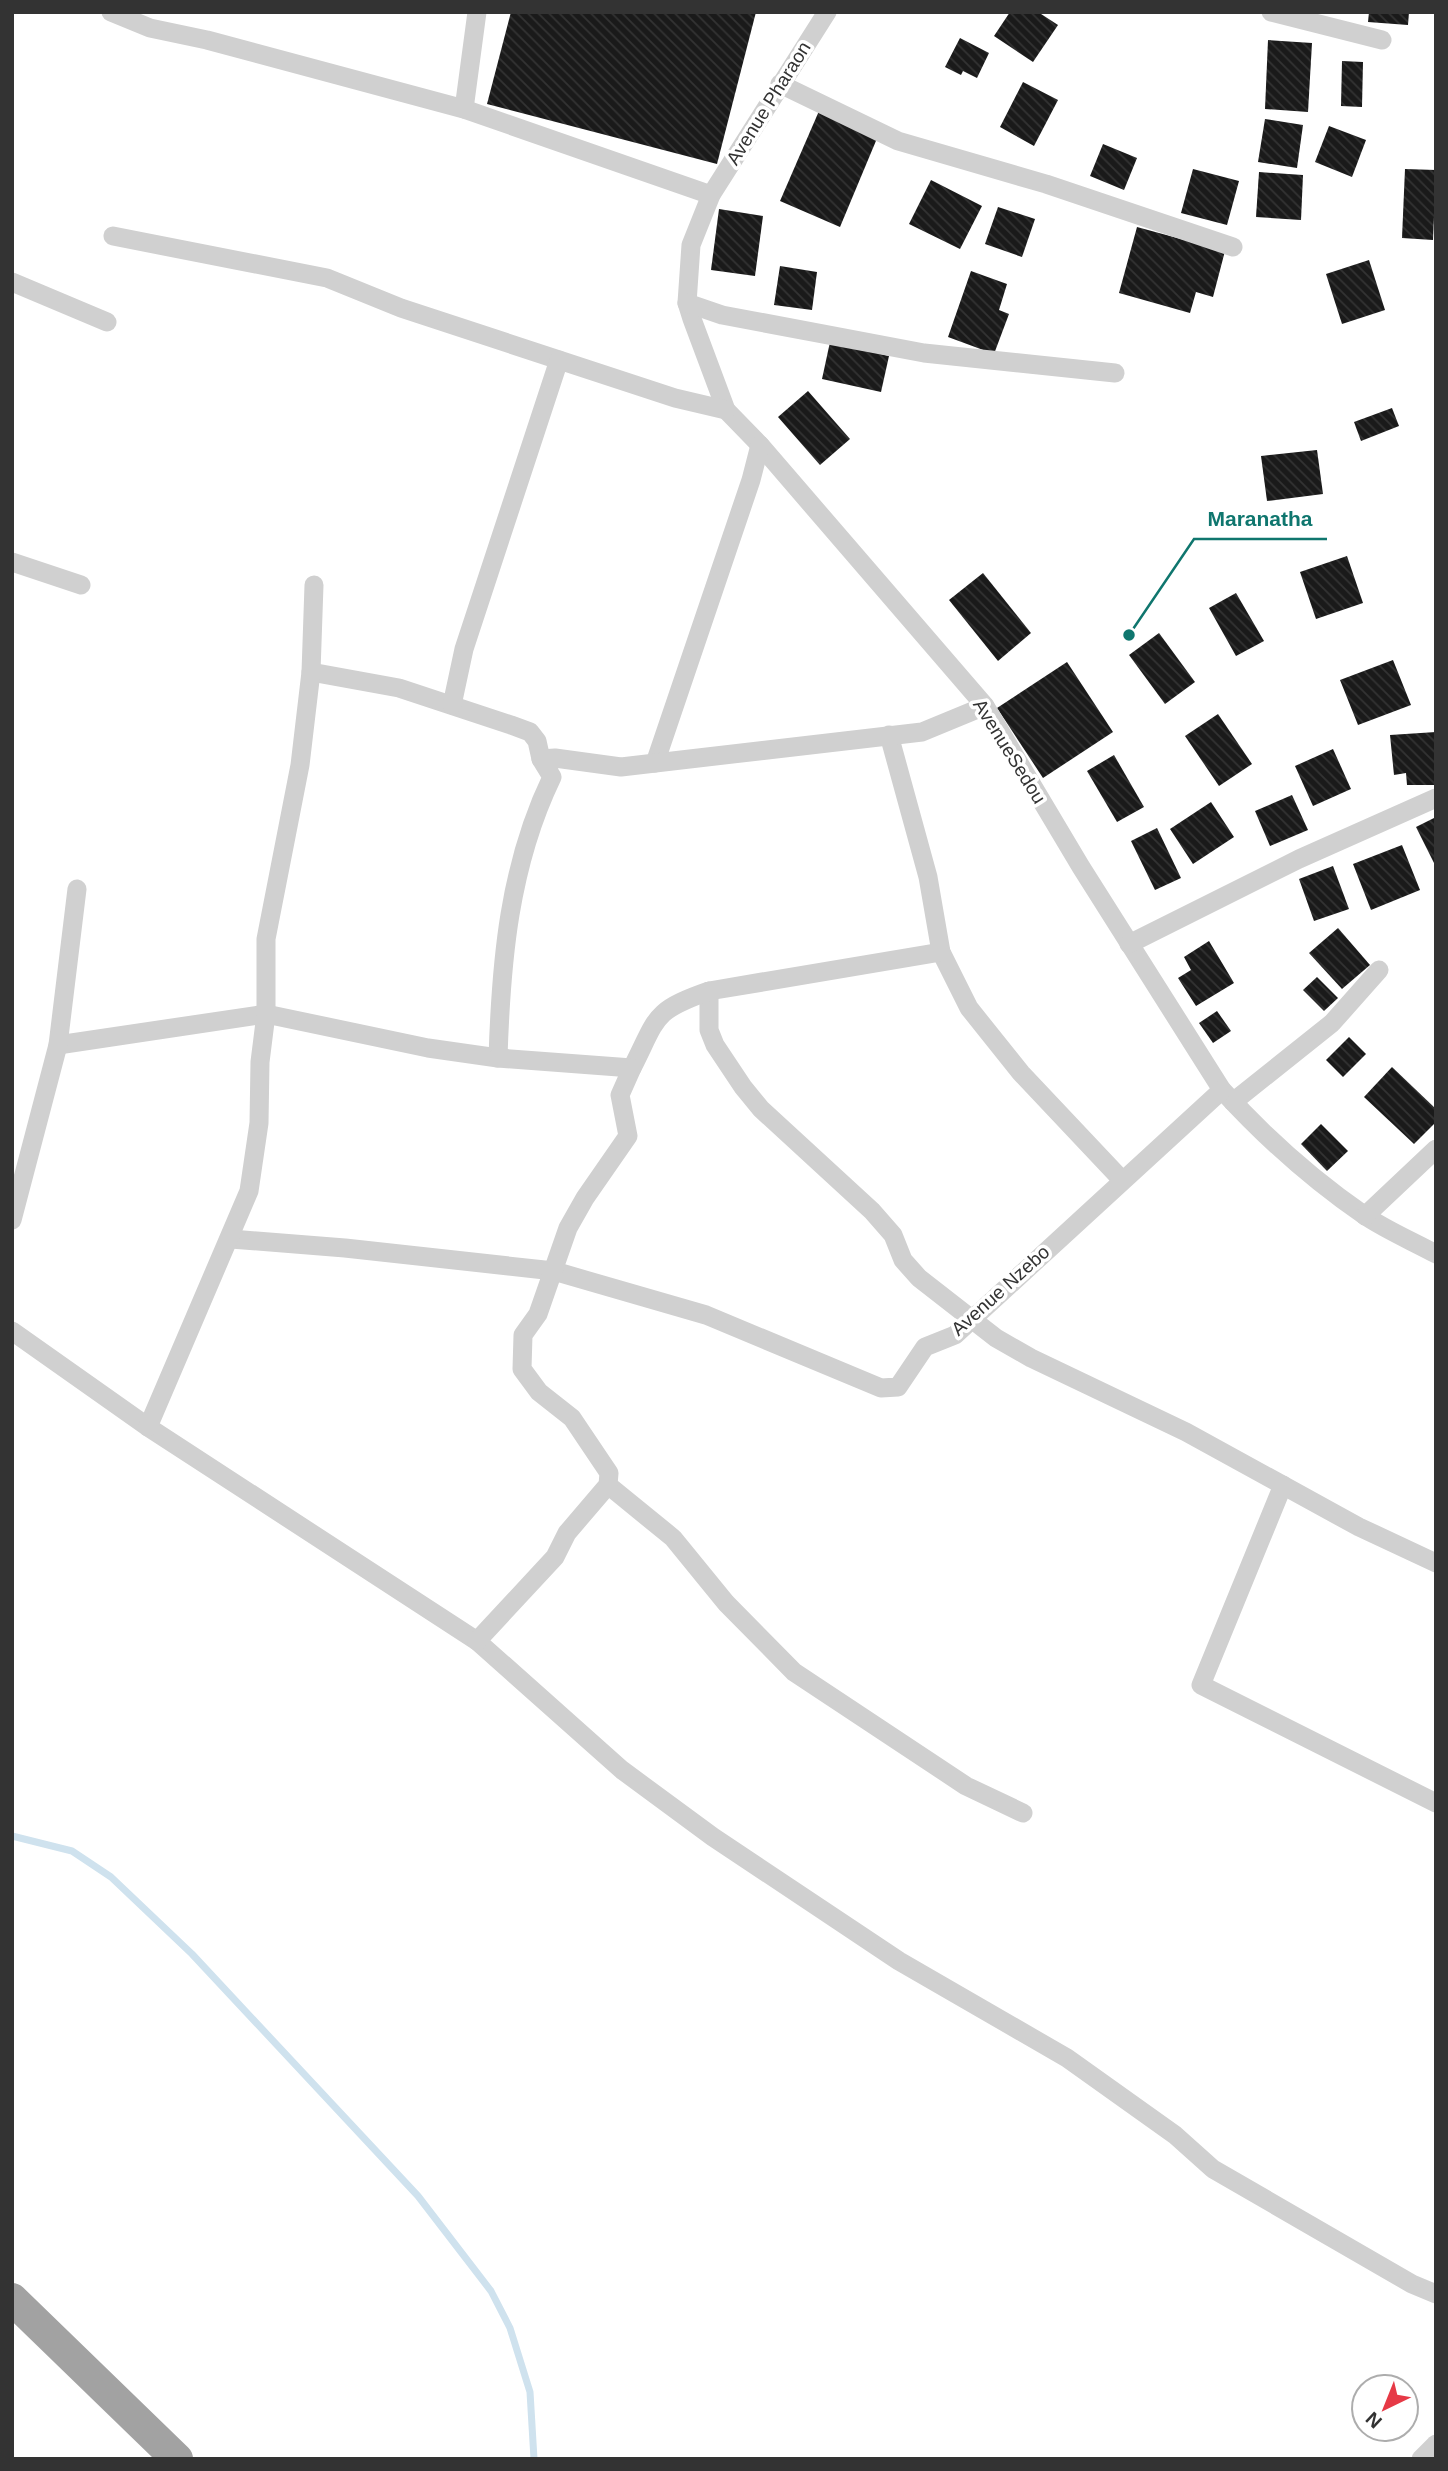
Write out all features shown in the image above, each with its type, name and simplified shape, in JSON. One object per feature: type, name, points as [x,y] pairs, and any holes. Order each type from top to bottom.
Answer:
[{"type":"highway","points":[[12,2299],[177,2459]]},
{"type":"street","points":[[111,12],[150,28],[207,40],[464,109],[711,195]]},
{"type":"street","points":[[464,109],[477,12]]},
{"type":"street","name":"Avenue Pharaon","points":[[711,195],[827,12]]},
{"type":"street","points":[[1272,12],[1382,40]]},
{"type":"street","points":[[780,83],[898,141],[1046,184],[1233,247]]},
{"type":"street","name":"AvenueSedou","points":[[711,195],[691,245],[687,303],[726,410],[760,445],[985,706],[1129,944],[1227,1096],[1303,1167],[1365,1216],[1436,1254]]},
{"type":"street","points":[[113,236],[327,278],[401,308],[675,398],[726,410]]},
{"type":"street","points":[[12,282],[107,321]]},
{"type":"street","points":[[687,303],[722,315],[924,353],[1115,373]]},
{"type":"street","points":[[452,705],[464,649],[559,360]]},
{"type":"street","points":[[655,763],[751,480],[760,445]]},
{"type":"street","points":[[12,562],[81,585]]},
{"type":"street","points":[[148,1427],[231,1239],[249,1191],[259,1123],[260,1062],[266,1014],[266,939],[300,765],[311,672],[314,585]]},
{"type":"street","points":[[311,672],[399,688],[530,733],[537,741],[541,759],[552,777],[534,813],[515,881],[501,969],[498,1058]]},
{"type":"street","points":[[541,759],[555,758],[621,766],[922,732],[985,706]]},
{"type":"street","points":[[889,735],[928,877],[941,952],[977,1019],[1021,1073],[1121,1179]]},
{"type":"street","points":[[1129,944],[1299,859],[1436,798]]},
{"type":"street","points":[[12,1220],[58,1045],[77,889]]},
{"type":"street","points":[[477,1642],[555,1557],[567,1533],[608,1485],[609,1473],[572,1418],[539,1392],[522,1369],[523,1335],[538,1314],[568,1228],[585,1198],[628,1136],[620,1095],[661,1012],[675,1003],[709,991],[941,952]]},
{"type":"street","name":"Avenue Nzebo","points":[[554,1271],[706,1315],[881,1388],[898,1387],[925,1347],[955,1335],[1121,1179],[1227,1096],[1323,1031],[1359,995],[1378,970]]},
{"type":"street","points":[[709,991],[709,1030],[715,1045],[743,1087],[761,1109],[872,1211],[893,1235],[903,1260],[919,1278],[996,1338],[1186,1432],[1359,1527],[1436,1563]]},
{"type":"street","points":[[58,1045],[266,1014],[428,1048],[498,1058],[632,1068]]},
{"type":"street","points":[[1365,1216],[1436,1149]]},
{"type":"street","points":[[231,1239],[345,1248],[554,1271]]},
{"type":"street","points":[[12,1331],[148,1427],[477,1642],[622,1770],[724,1845],[899,1961],[1067,2058],[1175,2135],[1213,2169],[1412,2284],[1436,2294]]},
{"type":"street","points":[[608,1485],[673,1538],[726,1603],[794,1672],[966,1786],[1023,1813]]},
{"type":"street","points":[[1283,1485],[1202,1685],[1436,1803]]},
{"type":"street","points":[[1421,2459],[1436,2444]]},
{"type":"building","points":[[511,12],[756,12],[717,164],[487,104]]},
{"type":"building","points":[[1010,12],[1038,12],[1058,25],[1033,62],[994,36]]},
{"type":"building","points":[[1369,12],[1409,12],[1408,25],[1368,22]]},
{"type":"building","points":[[960,38],[989,53],[977,78],[963,71],[961,75],[945,67]]},
{"type":"building","points":[[1268,40],[1312,43],[1308,112],[1265,109]]},
{"type":"building","points":[[1342,61],[1363,62],[1362,107],[1341,106]]},
{"type":"building","points":[[1023,82],[1058,100],[1034,146],[1000,127]]},
{"type":"building","points":[[819,111],[878,136],[840,227],[780,201]]},
{"type":"building","points":[[1265,119],[1303,125],[1297,168],[1258,162]]},
{"type":"building","points":[[1329,126],[1366,140],[1352,177],[1315,162]]},
{"type":"building","points":[[1103,144],[1137,158],[1124,190],[1090,176]]},
{"type":"building","points":[[1193,169],[1239,181],[1227,225],[1181,213]]},
{"type":"building","points":[[1405,169],[1436,170],[1433,240],[1402,238]]},
{"type":"building","points":[[1259,172],[1303,175],[1301,220],[1256,217]]},
{"type":"building","points":[[931,180],[982,206],[960,249],[909,224]]},
{"type":"building","points":[[998,207],[1035,219],[1022,257],[985,244]]},
{"type":"building","points":[[719,209],[763,216],[755,276],[711,270]]},
{"type":"building","points":[[1137,227],[1225,251],[1213,297],[1196,292],[1190,313],[1119,293]]},
{"type":"building","points":[[1369,260],[1385,310],[1342,324],[1326,274]]},
{"type":"building","points":[[780,266],[817,272],[812,310],[774,305]]},
{"type":"building","points":[[971,271],[1007,284],[999,310],[1009,314],[994,354],[948,337]]},
{"type":"building","points":[[830,342],[889,356],[881,392],[822,379]]},
{"type":"building","points":[[808,391],[850,439],[820,465],[778,417]]},
{"type":"building","points":[[1392,408],[1399,426],[1361,441],[1354,422]]},
{"type":"building","points":[[1317,450],[1323,494],[1267,501],[1261,456]]},
{"type":"building","points":[[1347,556],[1363,603],[1316,619],[1300,572]]},
{"type":"building","points":[[983,573],[1031,633],[998,661],[949,600]]},
{"type":"building","points":[[1236,593],[1264,641],[1236,656],[1209,608]]},
{"type":"building","points":[[1159,633],[1195,682],[1165,704],[1129,655]]},
{"type":"building","points":[[1393,660],[1411,705],[1358,725],[1340,680]]},
{"type":"building","points":[[1067,662],[1113,732],[1043,778],[997,708]]},
{"type":"building","points":[[1218,714],[1252,764],[1219,786],[1185,736]]},
{"type":"building","points":[[1436,732],[1436,785],[1407,785],[1406,773],[1394,775],[1390,735]]},
{"type":"building","points":[[1333,749],[1351,789],[1313,806],[1295,766]]},
{"type":"building","points":[[1114,755],[1144,807],[1117,822],[1087,771]]},
{"type":"building","points":[[1292,795],[1308,830],[1270,846],[1255,811]]},
{"type":"building","points":[[1211,802],[1234,837],[1193,864],[1170,829]]},
{"type":"building","points":[[1436,817],[1436,867],[1416,827]]},
{"type":"building","points":[[1157,828],[1181,878],[1155,890],[1131,841]]},
{"type":"building","points":[[1402,845],[1420,890],[1371,910],[1353,864]]},
{"type":"building","points":[[1333,866],[1349,909],[1314,921],[1299,879]]},
{"type":"building","points":[[1338,928],[1370,965],[1342,989],[1309,953]]},
{"type":"building","points":[[1209,941],[1234,983],[1196,1006],[1178,978],[1191,970],[1184,957]]},
{"type":"building","points":[[1317,977],[1338,998],[1324,1011],[1303,990]]},
{"type":"building","points":[[1217,1011],[1231,1031],[1213,1043],[1199,1023]]},
{"type":"building","points":[[1349,1037],[1366,1054],[1343,1077],[1326,1060]]},
{"type":"building","points":[[1392,1067],[1436,1109],[1436,1122],[1414,1144],[1364,1097]]},
{"type":"building","points":[[1321,1124],[1348,1151],[1327,1171],[1301,1144]]},
{"type":"waterway","points":[[12,1836],[72,1851],[111,1877],[192,1954],[418,2196],[491,2291],[510,2328],[530,2392],[534,2459]]},
{"type":"place","name":"Maranatha","points":[[1129,635]]}]
